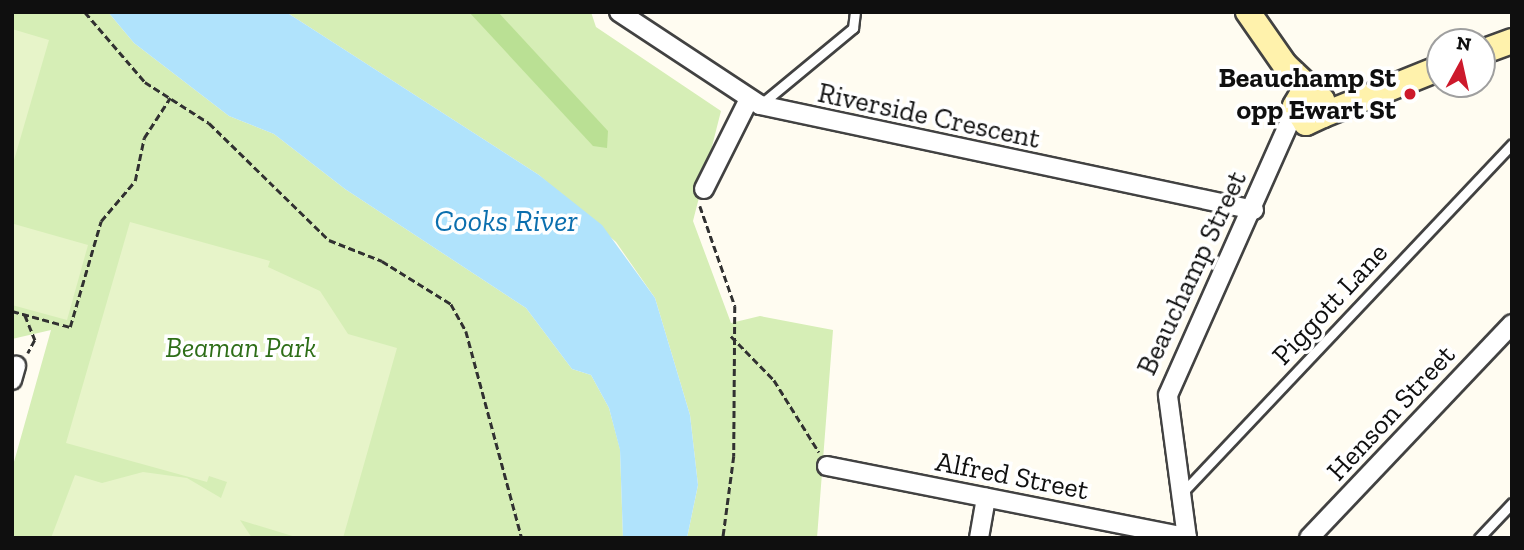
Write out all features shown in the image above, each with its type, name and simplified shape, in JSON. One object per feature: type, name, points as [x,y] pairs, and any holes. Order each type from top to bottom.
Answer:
[{"type":"street","name":"Riverside Crescent","points":[[619,12],[754,103],[1254,210]]},
{"type":"street","points":[[1248,12],[1285,65],[1309,107]]},
{"type":"street","name":"Beauchamp Street","points":[[1187,538],[1168,395],[1277,158],[1309,107],[1352,102],[1426,73]]},
{"type":"street","points":[[704,189],[754,103]]},
{"type":"street","name":"Henson Street","points":[[1309,538],[1512,324]]},
{"type":"street","name":"Alfred Street","points":[[827,466],[1187,538]]},
{"type":"street","points":[[979,538],[986,498]]},
{"type":"lane","points":[[754,103],[853,28],[855,12]]},
{"type":"lane","name":"Piggott Lane","points":[[1180,494],[1512,144]]},
{"type":"lane","points":[[1479,538],[1512,503]]},
{"type":"path","points":[[85,12],[145,82],[240,150],[329,240],[382,261],[451,304],[466,331],[522,538]]},
{"type":"path","points":[[12,312],[70,327],[100,220],[135,181],[145,138],[170,98]]},
{"type":"path","points":[[704,189],[699,208],[735,306],[731,336],[734,456],[723,538]]},
{"type":"path","points":[[14,373],[35,344],[25,315]]},
{"type":"path","points":[[731,336],[774,380],[827,466]]},
{"type":"green space","name":"Beaman Park","points":[[12,12],[108,12],[134,43],[229,116],[274,134],[345,189],[526,308],[572,369],[591,375],[609,408],[620,449],[623,538],[12,538],[12,469],[51,330],[12,339]]},
{"type":"green space","points":[[286,12],[591,12],[596,27],[721,111],[693,221],[731,323],[760,316],[833,330],[817,538],[687,538],[698,485],[690,415],[655,298],[616,242],[539,175]]},
{"type":"green space","points":[[469,12],[498,12],[608,131],[607,148],[593,146]]},
{"type":"green space","points":[[12,29],[49,40],[12,167]]},
{"type":"green space","points":[[130,222],[270,261],[268,267],[320,291],[348,334],[397,348],[343,538],[299,538],[240,520],[252,538],[51,538],[75,475],[102,483],[143,472],[187,478],[221,498],[227,482],[209,476],[207,482],[66,443]]},
{"type":"green space","points":[[14,224],[88,245],[67,320],[12,305]]},
{"type":"water","name":"Cooks River","points":[[108,12],[286,12],[539,175],[602,225],[655,298],[690,415],[698,485],[687,538],[623,538],[620,450],[609,408],[591,375],[572,369],[526,308],[345,189],[274,134],[229,116],[134,43]]},
{"type":"place","name":"Beauchamp St opp Ewart St","points":[[1410,94]]}]
